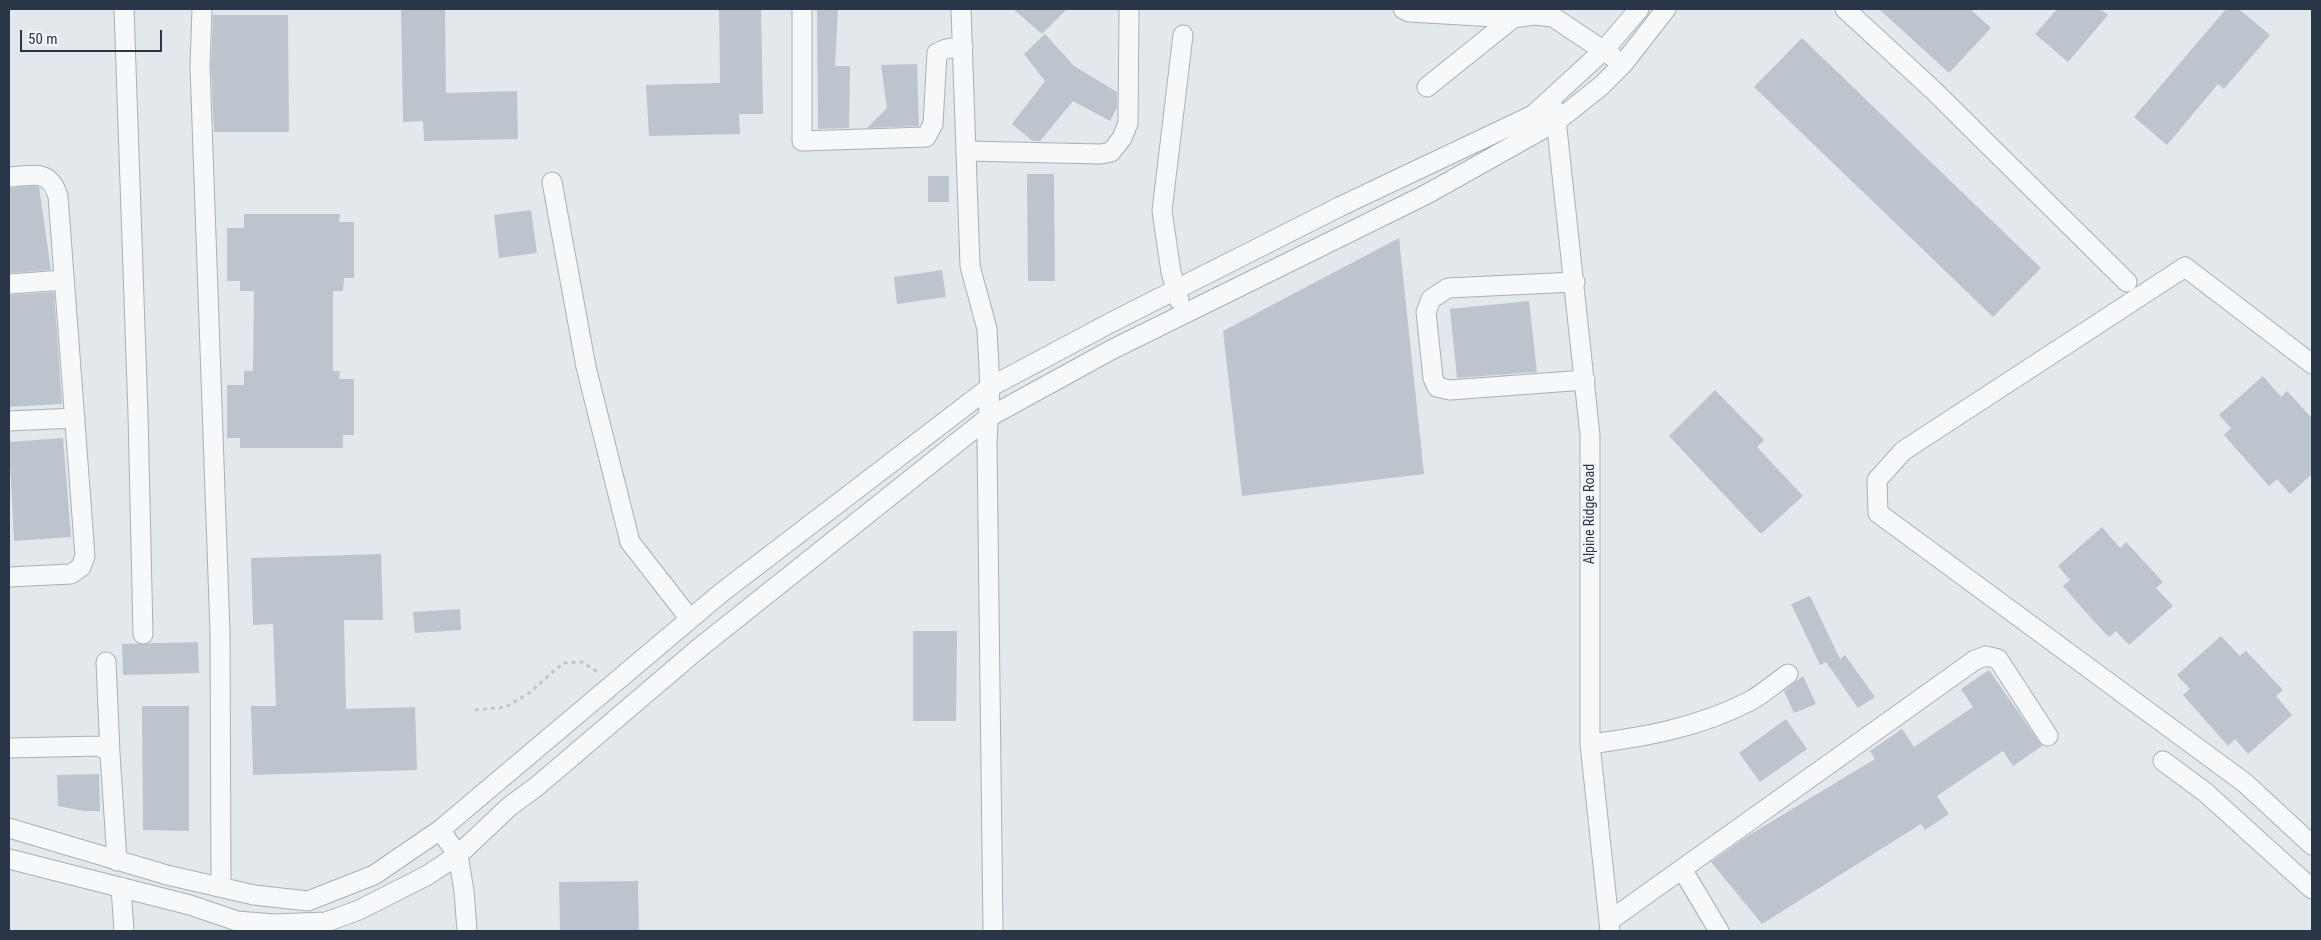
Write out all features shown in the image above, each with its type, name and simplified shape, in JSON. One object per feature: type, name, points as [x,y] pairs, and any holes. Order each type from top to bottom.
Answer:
[{"type":"street","points":[[124,9],[138,404],[143,634]]},
{"type":"street","points":[[202,9],[200,66],[220,632],[221,887]]},
{"type":"street","points":[[802,9],[802,141],[926,137],[933,124],[937,53],[946,48],[963,46]]},
{"type":"street","points":[[962,9],[970,266],[987,329],[990,387],[987,442],[993,931]]},
{"type":"street","points":[[966,151],[1111,152],[1122,138],[1128,123],[1129,9]]},
{"type":"street","points":[[1403,9],[1409,12],[1534,15],[1553,13],[1623,64]]},
{"type":"street","points":[[9,828],[117,861],[254,895],[308,901],[374,875],[440,830],[721,593],[990,387],[1339,207],[1533,115],[1604,50],[1639,9]]},
{"type":"street","points":[[9,859],[122,887],[234,926],[326,922],[374,903],[426,876],[458,855],[510,806],[543,781],[698,649],[989,417],[1111,350],[1427,194],[1557,121],[1601,86],[1623,64],[1666,9]]},
{"type":"street","points":[[1845,9],[1933,90],[2127,282]]},
{"type":"street","points":[[1427,87],[1513,13]]},
{"type":"street","points":[[1183,35],[1162,211],[1175,290],[1183,314]]},
{"type":"street","name":"Alpine Ridge Road","points":[[1553,97],[1575,282],[1590,435],[1590,744],[1609,926]]},
{"type":"street","points":[[9,177],[43,175],[54,183],[58,196],[85,556],[81,567],[71,574],[9,576]]},
{"type":"street","points":[[552,182],[586,367],[630,542],[690,619]]},
{"type":"street","points":[[2312,364],[2185,267],[1903,451],[1878,480],[1878,513],[2246,782],[2312,844]]},
{"type":"street","points":[[9,284],[64,280]]},
{"type":"street","points":[[1575,282],[1448,288],[1431,299],[1426,312],[1432,369],[1437,388],[1450,390],[1585,380]]},
{"type":"street","points":[[9,421],[74,418]]},
{"type":"street","points":[[1609,926],[1682,869],[1975,660],[1986,656],[1998,659],[2048,736]]},
{"type":"street","points":[[106,662],[117,861]]},
{"type":"street","points":[[1590,744],[1646,737],[1706,720],[1750,701],[1788,674]]},
{"type":"street","points":[[9,748],[100,746],[110,754]]},
{"type":"street","points":[[2163,761],[2205,792],[2312,889]]},
{"type":"street","points":[[440,830],[458,855],[464,891],[467,931]]},
{"type":"street","points":[[1682,869],[1719,931]]},
{"type":"street","points":[[122,887],[124,931]]},
{"type":"path","points":[[475,710],[506,707],[529,693],[563,664],[582,662],[614,683]]},
{"type":"building","points":[[401,9],[445,9],[446,93],[517,91],[518,139],[424,141],[423,121],[403,122]]},
{"type":"building","points":[[719,9],[761,9],[763,114],[739,114],[740,134],[649,136],[646,85],[720,83]]},
{"type":"building","points":[[817,9],[838,9],[835,66],[850,66],[849,128],[818,129]]},
{"type":"building","points":[[1013,9],[1067,9],[1042,34]]},
{"type":"building","points":[[1879,9],[1970,9],[1991,28],[1949,73]]},
{"type":"building","points":[[2057,9],[2100,9],[2108,15],[2068,62],[2035,34]]},
{"type":"building","points":[[2226,9],[2239,9],[2270,35],[2224,89],[2218,84],[2167,145],[2134,117]]},
{"type":"building","points":[[213,15],[288,15],[289,132],[214,132],[211,66]]},
{"type":"building","points":[[1045,34],[1074,66],[1117,92],[1117,108],[1110,121],[1073,101],[1040,141],[1033,141],[1012,124],[1045,81],[1024,54]]},
{"type":"building","points":[[1802,38],[2041,268],[1993,317],[1754,87]]},
{"type":"building","points":[[917,64],[919,126],[867,128],[887,108],[881,65]]},
{"type":"building","points":[[1027,174],[1054,174],[1055,281],[1028,281]]},
{"type":"building","points":[[928,176],[949,176],[949,202],[928,202]]},
{"type":"building","points":[[39,187],[51,270],[9,273],[9,188]]},
{"type":"building","points":[[531,210],[537,253],[499,258],[494,215]]},
{"type":"building","points":[[244,214],[340,214],[339,222],[354,222],[354,278],[344,278],[343,291],[333,291],[333,371],[340,371],[339,379],[354,379],[354,435],[343,435],[343,448],[240,448],[240,438],[227,438],[227,385],[244,385],[244,371],[253,371],[254,291],[240,291],[240,281],[227,281],[227,228],[244,228]]},
{"type":"building","points":[[1399,238],[1424,474],[1242,496],[1223,331]]},
{"type":"building","points":[[942,270],[946,297],[897,304],[894,277]]},
{"type":"building","points":[[54,292],[62,404],[9,407],[9,295]]},
{"type":"building","points":[[1529,301],[1537,372],[1457,378],[1450,309]]},
{"type":"building","points":[[2263,376],[2281,397],[2287,391],[2312,418],[2312,474],[2290,494],[2277,479],[2269,486],[2224,435],[2231,428],[2219,415]]},
{"type":"building","points":[[1715,390],[1764,440],[1757,447],[1803,496],[1761,534],[1669,436]]},
{"type":"building","points":[[63,438],[71,537],[14,541],[9,442]]},
{"type":"building","points":[[2102,527],[2120,548],[2126,542],[2163,582],[2156,588],[2173,606],[2129,645],[2116,631],[2109,637],[2089,616],[2063,586],[2070,580],[2058,566]]},
{"type":"building","points":[[381,554],[383,620],[344,620],[346,709],[415,707],[417,770],[253,775],[251,706],[276,706],[273,624],[253,625],[251,558]]},
{"type":"building","points":[[1810,596],[1840,659],[1845,655],[1875,697],[1858,708],[1826,662],[1820,665],[1791,604]]},
{"type":"building","points":[[460,609],[461,630],[415,633],[413,612]]},
{"type":"building","points":[[913,631],[957,631],[956,721],[913,721]]},
{"type":"building","points":[[2221,636],[2240,656],[2246,651],[2283,690],[2276,696],[2292,715],[2248,754],[2235,739],[2228,746],[2183,695],[2190,689],[2177,675]]},
{"type":"building","points":[[198,642],[199,673],[123,675],[122,644]]},
{"type":"building","points":[[1989,670],[2042,746],[2013,766],[2003,751],[1937,796],[1949,814],[1925,830],[1921,824],[1762,924],[1711,862],[1746,837],[1875,759],[1870,751],[1902,729],[1914,747],[1973,707],[1961,689]]},
{"type":"building","points":[[1803,676],[1816,704],[1794,713],[1784,691]]},
{"type":"building","points":[[142,706],[189,706],[189,831],[143,830]]},
{"type":"building","points":[[1786,719],[1807,749],[1760,782],[1739,753]]},
{"type":"building","points":[[99,774],[100,811],[84,811],[58,806],[57,775]]},
{"type":"building","points":[[638,881],[639,931],[560,931],[559,882]]}]
